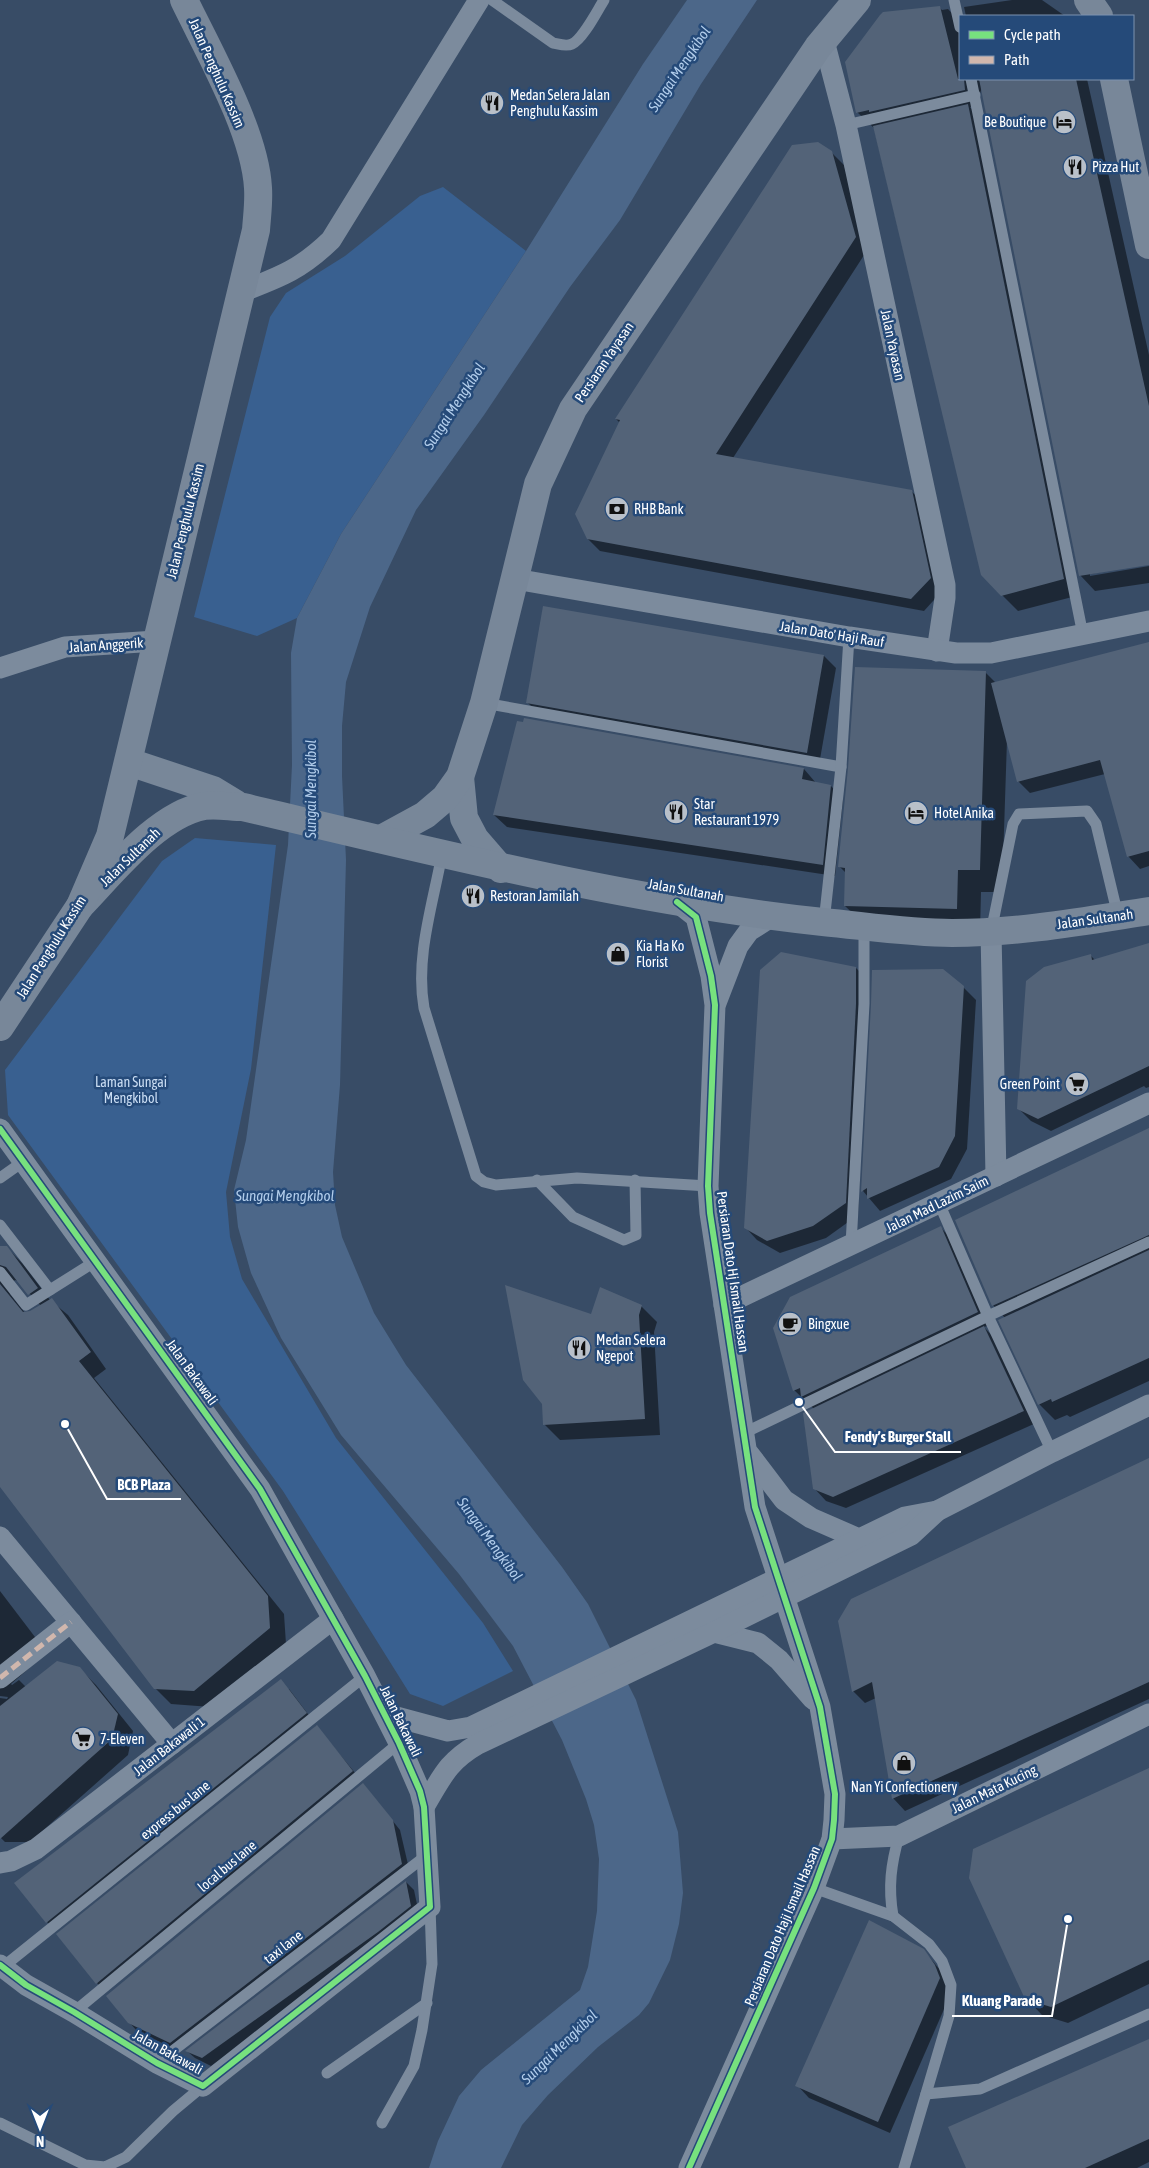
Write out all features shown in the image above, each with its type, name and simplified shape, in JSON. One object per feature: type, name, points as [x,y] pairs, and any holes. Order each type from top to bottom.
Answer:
[{"type":"street","name":"Jalan Penghulu Kassim","points":[[0,1027],[80,906],[110,836],[256,230],[258,187],[254,164],[241,120],[184,0]]},
{"type":"street","points":[[241,292],[288,274],[312,258],[332,240],[479,0]]},
{"type":"street","name":"Persiaran Yayasan","points":[[381,839],[424,815],[445,798],[460,777],[484,703],[538,484],[572,409],[824,41],[857,0]]},
{"type":"street","points":[[1088,0],[1100,15]]},
{"type":"street","points":[[1101,15],[1106,0]]},
{"type":"street","name":"Jalan Yayasan","points":[[824,41],[846,125],[945,585],[945,598],[937,651]]},
{"type":"street","points":[[1114,80],[1149,246]]},
{"type":"street","name":"Jalan Dato' Haji Rauf","points":[[515,579],[956,654],[991,654],[1149,621]]},
{"type":"street","name":"Jalan Anggerik","points":[[0,668],[65,647],[156,641]]},
{"type":"street","name":"Jalan Sultanah","points":[[129,762],[212,790],[243,807]]},
{"type":"street","name":"Persiaran Yayasan","points":[[460,777],[464,818],[475,839],[501,869]]},
{"type":"street","name":"Jalan Sultanah","points":[[80,906],[157,828],[182,814],[205,806],[243,807],[501,869],[677,902],[824,922],[949,933],[991,932],[1148,912]]},
{"type":"street","points":[[677,902],[696,918],[715,1005]]},
{"type":"street","points":[[715,1005],[738,946],[749,931],[771,916]]},
{"type":"street","points":[[991,932],[996,1176]]},
{"type":"street","name":"Persiaran Dato Hj Ismail Hassan","points":[[715,1005],[708,1186],[746,1442]]},
{"type":"street","name":"Jalan Mad Lazim Saim","points":[[724,1304],[1149,1103]]},
{"type":"street","name":"Jalan Bakawali","points":[[0,1129],[260,1489],[365,1676],[399,1743],[420,1791],[424,1807],[430,1907],[203,2086],[157,2063],[26,1985],[1,1966]]},
{"type":"street","points":[[780,1588],[911,1535],[938,1511],[1052,1452],[1149,1405]]},
{"type":"street","points":[[746,1442],[784,1500],[811,1518],[859,1539]]},
{"type":"street","name":"Persiaran Dato Haji Ismail Hassan","points":[[689,2168],[814,1888],[832,1839],[835,1794],[820,1707],[780,1588],[756,1507],[746,1442]]},
{"type":"street","points":[[424,1807],[448,1767],[474,1735],[701,1630],[780,1588],[859,1539],[905,1517],[938,1511]]},
{"type":"street","points":[[0,1537],[172,1744]]},
{"type":"street","name":"Jalan Bakawali 1","points":[[0,1863],[11,1861],[36,1849],[333,1620]]},
{"type":"street","points":[[0,1678],[71,1622]]},
{"type":"street","points":[[701,1630],[758,1643],[779,1660],[820,1707]]},
{"type":"street","points":[[385,1714],[448,1731],[474,1735]]},
{"type":"street","name":"Jalan Mata Kucing","points":[[832,1839],[899,1836],[1149,1714]]},
{"type":"lane","points":[[492,0],[553,43],[563,45],[571,45],[580,39],[604,0]]},
{"type":"lane","points":[[954,0],[959,22]]},
{"type":"lane","points":[[971,80],[1083,634]]},
{"type":"lane","points":[[846,125],[975,95]]},
{"type":"lane","points":[[824,922],[841,767],[849,637]]},
{"type":"lane","points":[[484,703],[841,767]]},
{"type":"lane","points":[[991,932],[1013,824],[1019,814],[1087,811],[1093,817],[1118,916]]},
{"type":"lane","points":[[442,854],[421,966],[420,988],[424,1008],[476,1176],[484,1182],[496,1185],[577,1178],[635,1180],[708,1186]]},
{"type":"lane","points":[[851,1245],[864,1004],[864,926]]},
{"type":"lane","points":[[0,1178],[24,1161]]},
{"type":"lane","points":[[537,1180],[572,1217],[624,1240],[636,1235],[635,1180]]},
{"type":"lane","points":[[939,1203],[988,1316],[1052,1452]]},
{"type":"lane","points":[[0,1226],[50,1290]]},
{"type":"lane","points":[[746,1442],[988,1316],[1149,1242]]},
{"type":"lane","points":[[0,1272],[26,1304],[96,1261]]},
{"type":"lane","name":"express bus lane","points":[[1,1966],[365,1676]]},
{"type":"lane","name":"local bus lane","points":[[74,2012],[399,1743]]},
{"type":"lane","points":[[894,1916],[889,1896],[892,1860],[899,1836]]},
{"type":"lane","name":"taxi lane","points":[[157,2063],[427,1854]]},
{"type":"lane","points":[[814,1888],[894,1916],[929,1944],[942,1961],[951,1985],[949,2016],[904,2168]]},
{"type":"lane","points":[[382,2123],[414,2066],[427,2002],[432,1964],[430,1907]]},
{"type":"lane","points":[[327,2073],[427,2002]]},
{"type":"lane","points":[[926,2094],[980,2089],[1149,2014]]},
{"type":"lane","points":[[0,2123],[84,2165],[104,2167],[126,2157],[173,2111],[203,2086]]},
{"type":"green space","points":[[443,187],[526,251],[341,534],[297,618],[257,636],[194,617],[270,317],[286,293],[345,256],[420,196]]},
{"type":"green space","name":"Laman Sungai Mengkibol","points":[[195,838],[276,845],[251,1069],[226,1192],[230,1237],[242,1279],[336,1438],[483,1623],[513,1671],[443,1706],[410,1694],[283,1491],[8,1115],[5,1070],[162,861]]},
{"type":"water","name":"Sungai Mengkibol","points":[[687,0],[757,0],[701,84],[620,220],[570,287],[484,415],[416,510],[370,607],[346,682],[342,726],[342,776],[346,860],[340,1085],[333,1172],[335,1205],[342,1237],[374,1313],[406,1365],[562,1567],[588,1604],[636,1700],[678,1832],[683,1893],[679,1924],[670,1960],[649,2003],[639,2015],[598,2047],[548,2095],[522,2125],[501,2168],[429,2168],[438,2141],[459,2096],[481,2070],[580,1990],[588,1967],[597,1911],[599,1859],[594,1825],[586,1799],[562,1740],[513,1646],[459,1574],[341,1435],[281,1338],[251,1273],[238,1227],[234,1190],[246,1140],[288,845],[292,765],[291,653],[297,618],[341,534],[526,251],[643,64]]},
{"type":"building","points":[[940,6],[958,79],[964,80],[965,90],[869,112],[869,110],[856,113],[845,62],[883,12]]},
{"type":"building","points":[[979,80],[1076,80],[1149,406],[1149,565],[1079,576]]},
{"type":"building","points":[[968,104],[1064,579],[1001,596],[981,575],[873,126]]},
{"type":"building","points":[[818,142],[832,151],[856,237],[716,454],[912,490],[931,578],[911,599],[587,539],[575,514],[620,420],[615,419],[792,145]]},
{"type":"building","points":[[543,606],[824,655],[807,753],[526,703]]},
{"type":"building","points":[[1149,642],[1149,851],[1127,857],[1100,760],[1017,782],[991,683]]},
{"type":"building","points":[[855,667],[986,671],[980,870],[958,870],[957,909],[844,906],[845,868],[838,867],[848,768]]},
{"type":"building","points":[[524,718],[804,768],[802,779],[831,785],[823,865],[493,815],[517,721],[523,722]]},
{"type":"building","points":[[1149,943],[1149,1066],[1038,1119],[1017,1109],[1026,981],[1044,967],[1091,954],[1092,960]]},
{"type":"building","points":[[781,952],[856,967],[856,1004],[846,1203],[813,1226],[767,1241],[744,1228],[760,970]]},
{"type":"building","points":[[943,969],[964,986],[955,1136],[939,1167],[867,1199],[867,1188],[861,1192],[872,970]]},
{"type":"building","points":[[1149,1128],[1149,1235],[992,1306],[955,1220]]},
{"type":"building","points":[[941,1226],[978,1312],[801,1397],[800,1388],[793,1391],[773,1328],[790,1297]]},
{"type":"building","points":[[0,1246],[7,1246],[38,1288],[28,1295],[6,1267],[0,1265]]},
{"type":"building","points":[[1149,1250],[1149,1358],[1052,1402],[1051,1399],[1038,1405],[998,1320]]},
{"type":"building","points":[[0,1284],[23,1312],[30,1311],[52,1298],[91,1352],[79,1361],[268,1596],[270,1628],[194,1691],[154,1689],[0,1487]]},
{"type":"building","name":"Medan Selera Ngepot","points":[[505,1285],[591,1314],[600,1287],[642,1305],[639,1315],[645,1419],[543,1425],[542,1404],[523,1380]]},
{"type":"building","points":[[984,1326],[1024,1411],[833,1497],[813,1489],[803,1413]]},
{"type":"building","points":[[1149,1458],[1149,1682],[892,1799],[872,1682],[852,1692],[838,1621],[851,1599]]},
{"type":"building","points":[[57,1661],[80,1667],[118,1714],[112,1739],[0,1839],[0,1706]]},
{"type":"building","points":[[281,1679],[307,1713],[46,1923],[14,1883]]},
{"type":"building","points":[[317,1725],[353,1771],[96,1984],[56,1934]]},
{"type":"building","points":[[1149,1768],[1149,1960],[1051,2007],[1025,1999],[969,1878],[973,1849]]},
{"type":"building","points":[[363,1783],[393,1820],[402,1864],[170,2043],[128,2023],[106,1996]]},
{"type":"building","points":[[406,1881],[411,1906],[378,1932],[202,2058],[185,2051]]},
{"type":"building","points":[[869,1920],[924,1949],[935,1965],[940,1978],[878,2122],[795,2086]]},
{"type":"building","points":[[1149,2039],[1149,2139],[1085,2168],[966,2168],[948,2127]]},
{"type":"marked path","points":[[0,1678],[71,1622]]},
{"type":"cycle path","points":[[677,902],[696,917],[711,976],[715,1005],[708,1186],[710,1213],[755,1507],[820,1707],[835,1794],[832,1839],[814,1888],[689,2168]]},
{"type":"cycle path","points":[[0,1129],[260,1489],[365,1676],[399,1743],[420,1791],[424,1807],[430,1907],[203,2086],[157,2063],[26,1985],[0,1965]]},
{"type":"place","name":"Medan Selera Jalan Penghulu Kassim","points":[[492,103]]},
{"type":"place","name":"Be Boutique","points":[[1064,122]]},
{"type":"place","name":"Pizza Hut","points":[[1075,167]]},
{"type":"place","name":"RHB Bank","points":[[617,509]]},
{"type":"place","name":"Star Restaurant 1979","points":[[676,812]]},
{"type":"place","name":"Hotel Anika","points":[[916,813]]},
{"type":"place","name":"Restoran Jamilah","points":[[473,896]]},
{"type":"place","name":"Kia Ha Ko Florist","points":[[618,954]]},
{"type":"place","name":"Green Point","points":[[1077,1084]]},
{"type":"place","name":"Bingxue","points":[[790,1324]]},
{"type":"place","name":"Medan Selera Ngepot","points":[[579,1348]]},
{"type":"place","name":"Fendy’s Burger Stall","points":[[799,1402]]},
{"type":"place","name":"BCB Plaza","points":[[65,1424]]},
{"type":"place","name":"7-Eleven","points":[[83,1739]]},
{"type":"place","name":"Nan Yi Confectionery","points":[[904,1763]]},
{"type":"place","name":"Kluang Parade","points":[[1068,1919]]}]
